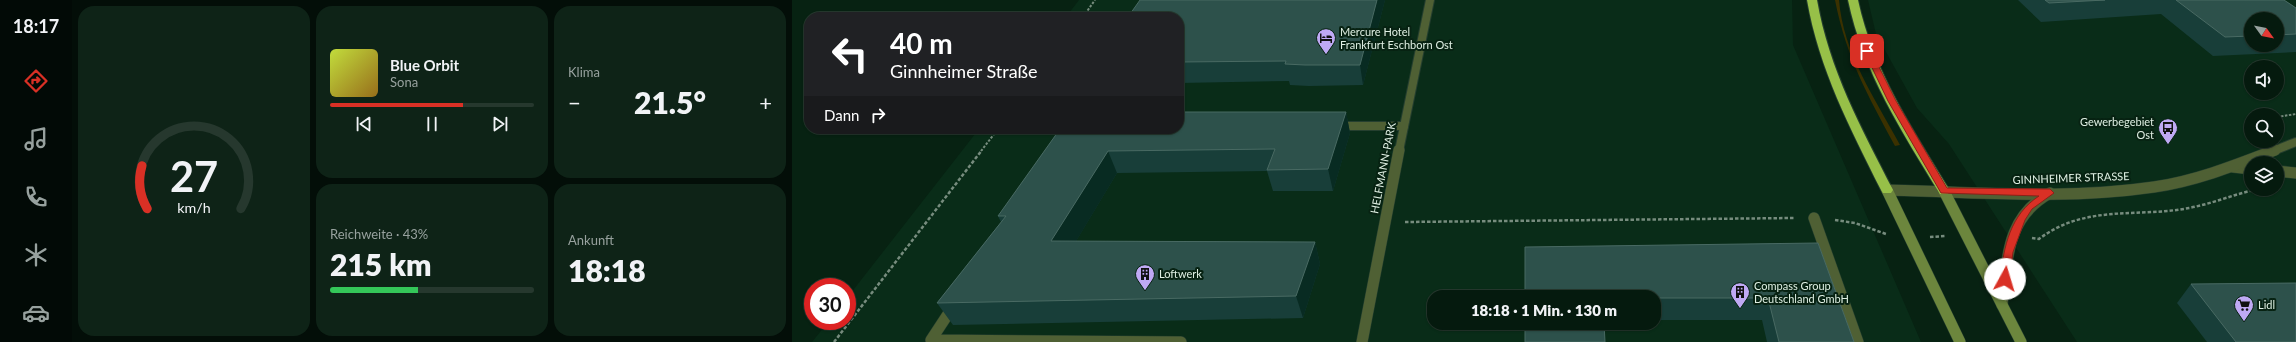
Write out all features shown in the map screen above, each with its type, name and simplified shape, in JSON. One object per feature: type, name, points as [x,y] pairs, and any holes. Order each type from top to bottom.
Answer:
[{"type":"highway","points":[[1812,0],[1819,33],[1832,72],[1887,190]]},
{"type":"highway","points":[[1854,0],[1860,29],[1876,70],[1944,191]]},
{"type":"main road","points":[[1887,190],[1960,342]]},
{"type":"main road","points":[[1944,191],[1968,235],[2021,342]]},
{"type":"street","name":"HELFMANN-PARK","points":[[1362,342],[1430,0]]},
{"type":"street","points":[[1326,126],[1404,126]]},
{"type":"street","name":"GINNHEIMER STRASSE","points":[[1887,190],[2050,193],[2110,192],[2154,186],[2195,178],[2233,167],[2296,142]]},
{"type":"street","points":[[2233,167],[2244,168]]},
{"type":"street","points":[[2284,172],[2296,173]]},
{"type":"street","points":[[2002,305],[2008,252],[2020,219],[2029,207],[2050,193]]},
{"type":"street","points":[[1814,218],[1858,342]]},
{"type":"street","points":[[961,294],[931,340],[1180,342]]},
{"type":"path","points":[[1087,12],[1095,0]]},
{"type":"path","points":[[2284,116],[2296,114]]},
{"type":"path","points":[[834,342],[994,134]]},
{"type":"path","points":[[2014,234],[2039,239],[2058,224],[2090,217],[2188,208],[2244,192]]},
{"type":"path","points":[[1385,222],[1814,218],[1855,223],[1880,233],[1910,238],[1968,235]]},
{"type":"shaded area","points":[[1079,0],[1792,0],[1793,45],[1921,342],[812,342],[822,330],[856,330],[856,286],[975,134],[1184,134],[1184,12],[1070,12]]},
{"type":"shaded area","points":[[1835,0],[1839,0],[1847,39],[1862,76],[1900,145],[1895,146],[1859,76],[1845,40]]},
{"type":"shaded area","name":"Gewerbegebiet Ost","points":[[1868,0],[2296,0],[2296,342],[2077,342],[1949,144],[1917,108],[1876,34]]},
{"type":"building","points":[[1140,0],[1377,0],[1360,65],[1285,64],[1286,61],[1184,62],[1184,12],[1132,12]]},
{"type":"building","points":[[2045,0],[2105,0],[2049,3]]},
{"type":"building","points":[[2176,0],[2284,0],[2296,8],[2296,34],[2284,35],[2284,12],[2244,12],[2244,36],[2225,37]]},
{"type":"building","points":[[1184,112],[1346,112],[1328,169],[1267,170],[1275,149],[1108,151],[1051,241],[1315,242],[1296,296],[937,303],[1006,216],[998,216],[1056,134],[1184,134]]},
{"type":"building","points":[[1818,243],[1854,342],[1779,342],[1768,298],[1661,298],[1661,290],[1525,290],[1525,247]]},
{"type":"building","name":"Lidl","points":[[2296,283],[2296,342],[2236,342],[2191,284]]},
{"type":"building","points":[[1525,330],[1604,330],[1605,342],[1525,342]]},
{"type":"place","name":"Mercure Hotel Frankfurt Eschborn Ost","points":[[1326,55]]},
{"type":"place","name":"Gewerbegebiet Ost","points":[[2168,145]]},
{"type":"place","name":"Loftwerk","points":[[1145,291]]},
{"type":"place","name":"Compass Group Deutschland GmbH","points":[[1740,309]]},
{"type":"place","name":"Lidl","points":[[2244,322]]},
{"type":"route","points":[[1867,51],[1892,101],[1944,191],[2050,193],[2029,207],[2020,219],[2008,252],[2005,279]]}]
